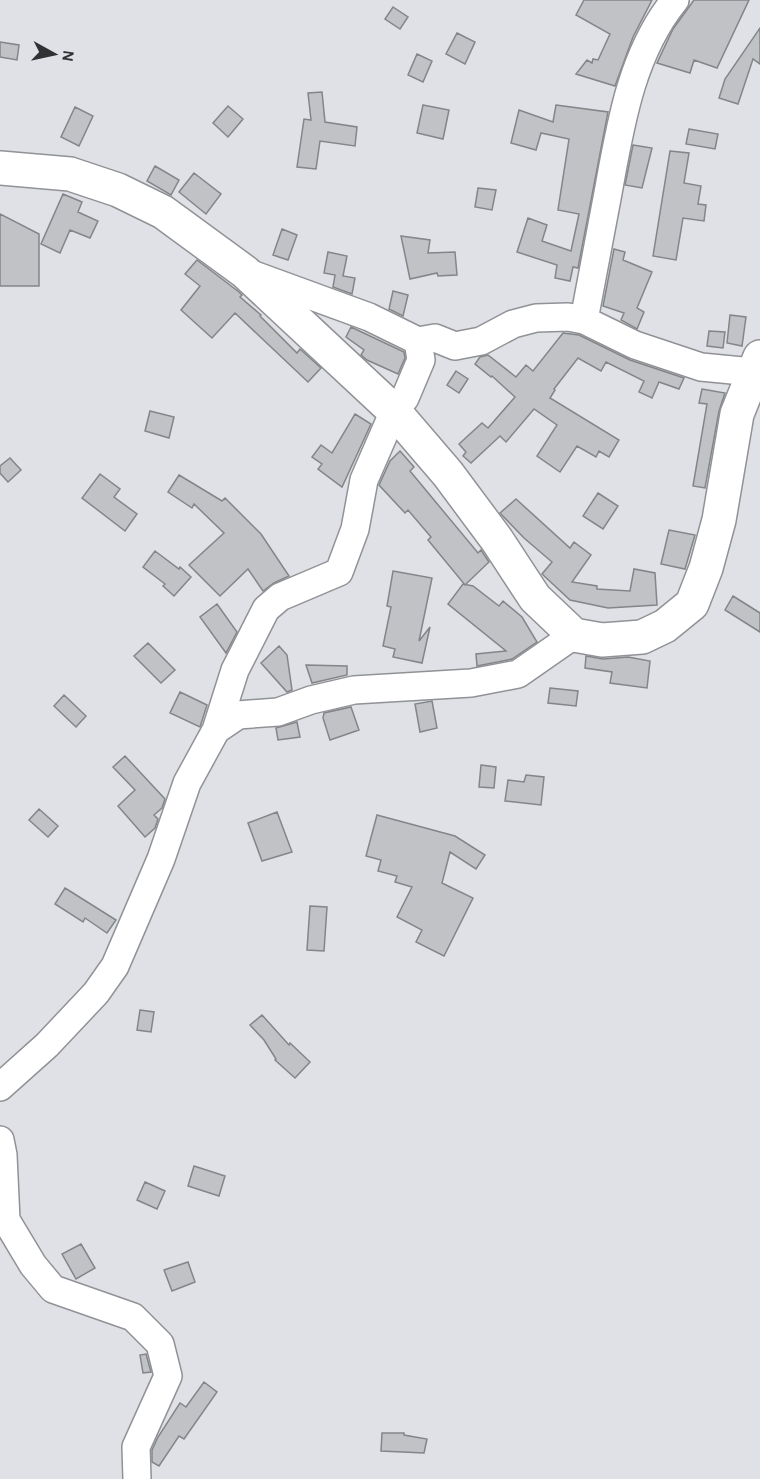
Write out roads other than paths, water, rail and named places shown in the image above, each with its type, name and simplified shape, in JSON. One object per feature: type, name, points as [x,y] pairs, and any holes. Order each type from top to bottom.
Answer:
[{"type":"main road","points":[[0,168],[70,174],[118,190],[163,212],[245,272],[394,411],[448,474],[536,598],[574,635],[602,640],[642,636],[665,626],[692,604],[706,568],[719,520],[737,414],[757,365]]},
{"type":"street","points":[[584,320],[617,145],[633,76],[663,14],[675,0]]},
{"type":"street","points":[[245,272],[369,317],[418,341],[435,338],[456,346],[481,341],[513,324],[536,318],[568,316],[584,320],[635,345],[701,367],[757,365]]},
{"type":"street","points":[[0,1088],[47,1045],[96,993],[115,966],[161,859],[187,783],[216,730],[235,670],[266,609],[280,597],[339,572],[355,529],[364,480],[394,411],[405,398],[421,360],[418,341]]},
{"type":"street","points":[[216,730],[238,715],[278,712],[311,700],[354,690],[471,683],[518,674],[574,635]]},
{"type":"street","points":[[0,1140],[3,1155],[6,1220],[33,1265],[53,1289],[133,1317],[160,1344],[168,1376],[136,1447],[137,1479]]}]
